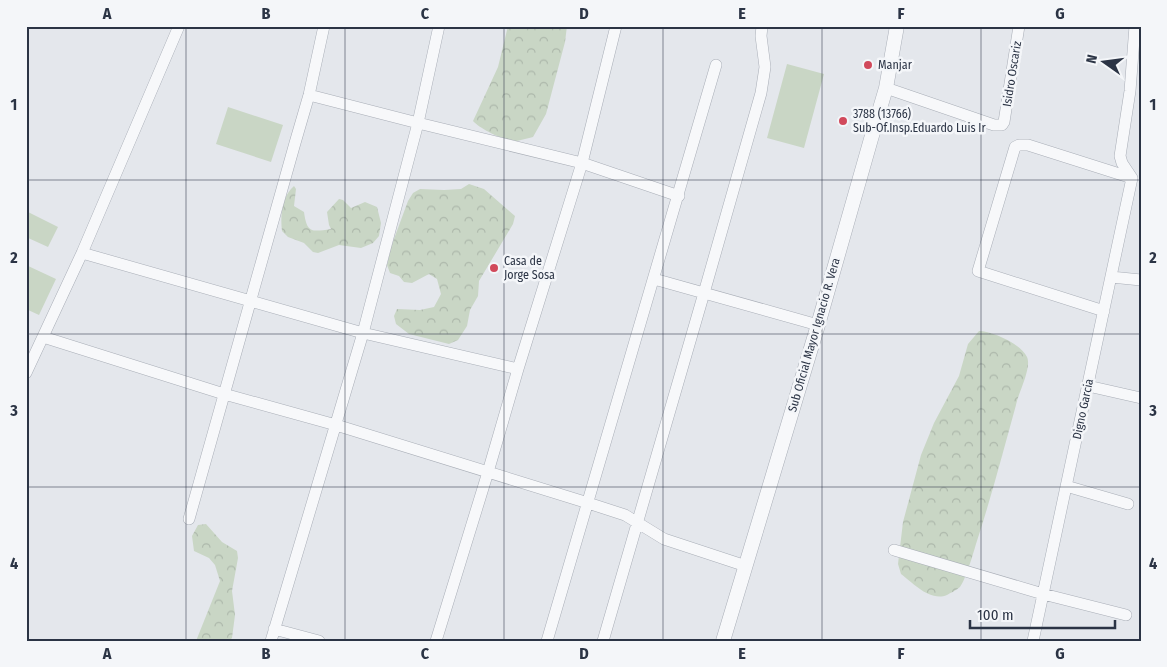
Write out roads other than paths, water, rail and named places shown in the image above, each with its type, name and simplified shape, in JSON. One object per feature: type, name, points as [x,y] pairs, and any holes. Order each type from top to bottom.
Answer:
[{"type":"street","points":[[26,373],[82,253],[179,26]]},
{"type":"street","points":[[189,518],[309,95],[324,26]]},
{"type":"street","points":[[271,641],[363,333],[418,123],[438,26]]},
{"type":"street","points":[[436,641],[582,162],[616,26]]},
{"type":"street","points":[[603,641],[761,93],[764,68],[760,36],[762,26]]},
{"type":"street","name":"Sub Oficial Mayor Ignacio R. Vera","points":[[723,641],[818,325],[886,88],[897,26]]},
{"type":"street","name":"Isidro Oscariz","points":[[886,88],[994,126],[1002,125],[1020,26]]},
{"type":"street","points":[[1132,178],[1122,163],[1120,156],[1135,90],[1134,26]]},
{"type":"street","points":[[547,641],[716,65]]},
{"type":"street","points":[[309,95],[582,162],[679,196]]},
{"type":"street","points":[[1104,311],[978,272],[1015,147],[1028,145],[1132,178]]},
{"type":"street","name":"Digno Garcia","points":[[1033,641],[1132,178]]},
{"type":"street","points":[[82,253],[363,333],[518,369]]},
{"type":"street","points":[[1111,277],[1141,280]]},
{"type":"street","points":[[654,279],[818,325]]},
{"type":"street","points":[[43,337],[224,394],[336,425],[625,515],[664,538],[746,566]]},
{"type":"street","points":[[1088,386],[1141,398]]},
{"type":"street","points":[[1066,486],[1128,504]]},
{"type":"street","points":[[894,550],[1043,594],[1126,615]]},
{"type":"street","points":[[274,629],[319,641]]},
{"type":"place","name":"Manjar","points":[[868,65]]},
{"type":"place","name":"3788 (13766) Sub-Of.Insp.Eduardo Luis Ir","points":[[843,121]]},
{"type":"place","name":"Casa de Jorge Sosa","points":[[494,268]]}]
